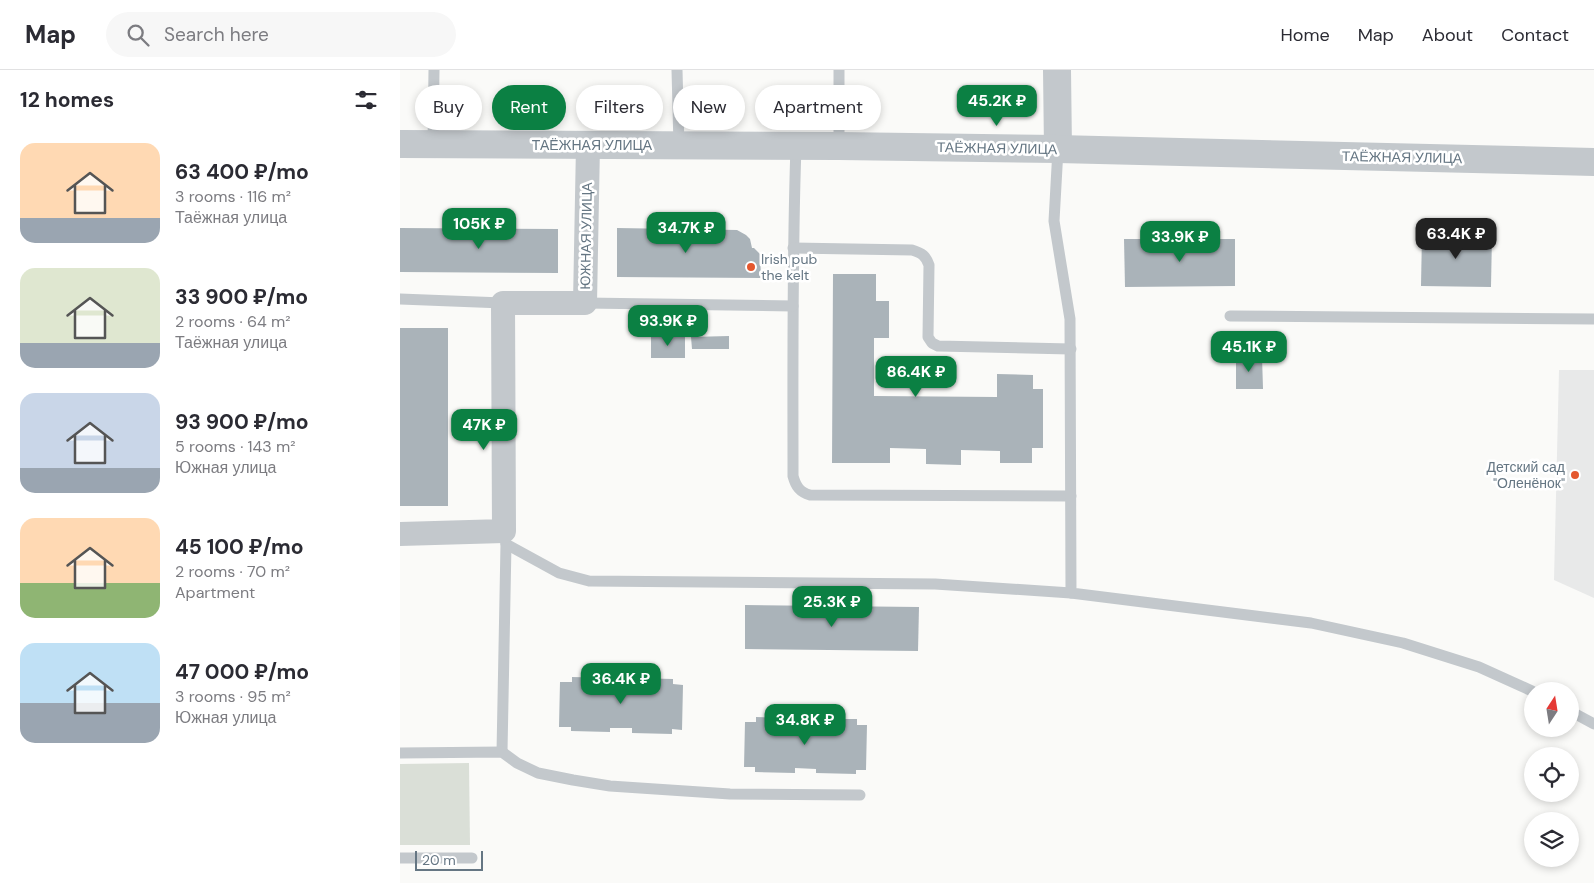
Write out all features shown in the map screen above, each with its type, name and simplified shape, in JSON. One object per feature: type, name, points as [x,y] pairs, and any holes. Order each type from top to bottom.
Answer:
[{"type":"street","points":[[1057,70],[1058,149]]},
{"type":"street","name":"ТАЁЖНАЯ УЛИЦА","points":[[400,144],[1058,149],[1594,162]]},
{"type":"street","name":"ЮЖНАЯ УЛИЦА","points":[[503,303],[585,303],[588,145]]},
{"type":"street","points":[[400,534],[505,538],[503,303]]},
{"type":"lane","points":[[433,144],[434,70]]},
{"type":"lane","points":[[677,70],[679,146]]},
{"type":"lane","points":[[839,70],[839,146]]},
{"type":"lane","points":[[796,147],[793,248],[793,476],[796,485],[802,493],[810,496],[1071,496]]},
{"type":"lane","points":[[1058,149],[1054,221],[1070,319],[1071,349],[1071,593]]},
{"type":"lane","points":[[793,248],[912,250],[920,253],[926,258],[929,266],[928,337],[932,343],[938,346],[1071,349]]},
{"type":"lane","points":[[400,299],[503,303]]},
{"type":"lane","points":[[585,303],[793,306]]},
{"type":"lane","points":[[1230,316],[1594,319]]},
{"type":"lane","points":[[505,538],[559,573],[589,581],[935,584],[1071,593],[1311,623],[1403,643],[1479,667],[1524,687]]},
{"type":"lane","points":[[502,752],[505,538]]},
{"type":"lane","points":[[1579,716],[1594,724]]},
{"type":"lane","points":[[400,753],[502,752],[517,763],[538,773],[610,786],[730,794],[860,795]]},
{"type":"lane","points":[[400,858],[472,858]]},
{"type":"shaded area","name":"Детский сад \"Оленёнок\"","points":[[1559,370],[1594,370],[1594,598],[1554,580]]},
{"type":"shaded area","points":[[469,763],[470,845],[400,845],[400,764]]},
{"type":"building","points":[[400,228],[558,229],[558,273],[400,272]]},
{"type":"building","points":[[617,228],[737,230],[750,239],[752,248],[760,254],[761,278],[617,277]]},
{"type":"building","points":[[1422,234],[1492,235],[1491,287],[1421,286]]},
{"type":"building","points":[[1124,239],[1235,239],[1235,286],[1125,287]]},
{"type":"building","points":[[833,274],[876,274],[876,301],[889,301],[889,338],[874,338],[874,396],[997,397],[997,374],[1033,375],[1033,389],[1043,389],[1043,448],[1032,448],[1032,463],[1000,463],[1000,451],[961,450],[961,465],[926,464],[926,449],[890,448],[890,463],[832,463]]},
{"type":"building","points":[[400,328],[448,328],[448,506],[400,506]]},
{"type":"building","points":[[651,336],[685,336],[685,358],[651,358]]},
{"type":"building","points":[[729,336],[729,349],[692,349],[691,337]]},
{"type":"building","points":[[1236,357],[1262,357],[1263,389],[1236,389]]},
{"type":"building","points":[[745,605],[919,607],[918,651],[745,649]]},
{"type":"building","points":[[572,677],[612,678],[611,683],[633,683],[633,678],[673,679],[673,684],[683,685],[682,730],[672,729],[672,734],[632,733],[632,728],[610,728],[610,732],[571,731],[571,727],[559,727],[560,682],[572,682]]},
{"type":"building","points":[[756,717],[796,718],[796,723],[817,724],[817,719],[857,719],[857,725],[867,725],[866,770],[856,770],[856,774],[816,773],[816,769],[795,768],[795,773],[755,772],[755,767],[744,767],[745,722],[756,722]]},
{"type":"place","name":"Irish pub the kelt","points":[[751,267]]},
{"type":"place","name":"Детский сад \"Оленёнок\"","points":[[1575,475]]}]
